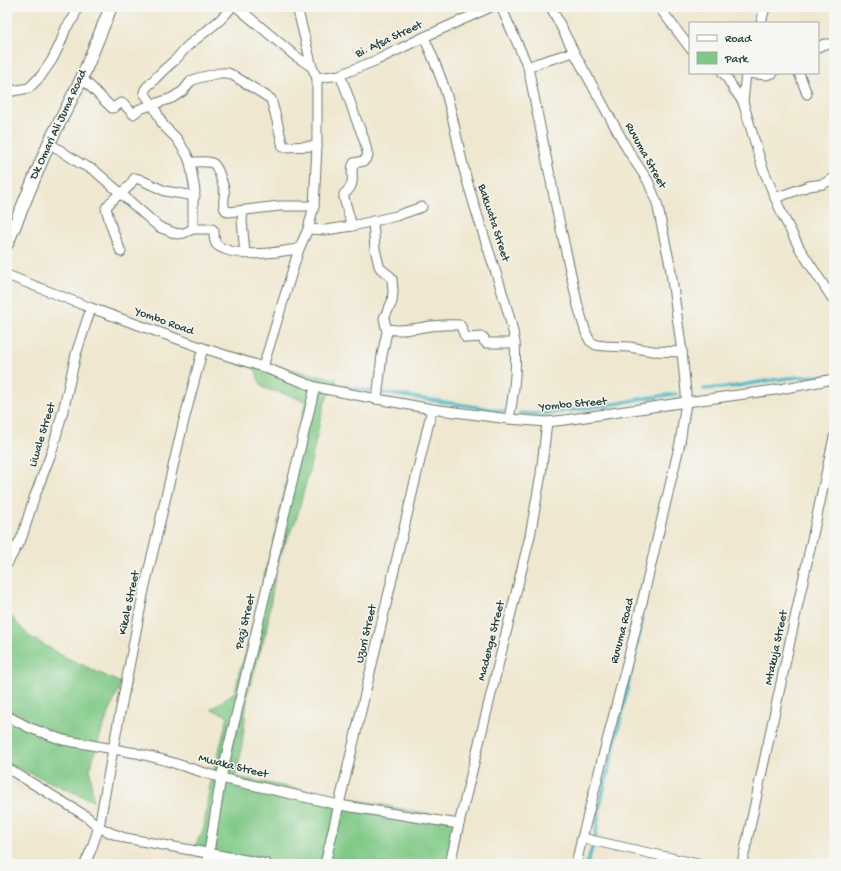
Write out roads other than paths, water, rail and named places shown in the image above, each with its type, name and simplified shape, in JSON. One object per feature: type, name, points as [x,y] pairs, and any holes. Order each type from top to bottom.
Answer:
[{"type":"street","points":[[7,92],[28,88],[35,82],[52,60],[77,7]]},
{"type":"street","name":"Dk Omari Ali Juma Road","points":[[7,244],[49,143],[82,78],[111,7]]},
{"type":"street","points":[[193,229],[193,201],[195,191],[190,162],[177,139],[163,125],[153,105],[144,93],[144,89],[150,85],[159,74],[190,44],[221,18],[231,7]]},
{"type":"street","points":[[237,7],[294,55],[312,67]]},
{"type":"street","points":[[263,367],[299,249],[308,229],[314,206],[317,146],[317,78],[312,67],[297,7]]},
{"type":"street","name":"Bi. Afsa Street","points":[[317,78],[340,75],[377,60],[491,7]]},
{"type":"street","points":[[501,7],[528,67],[578,306],[590,341],[596,345],[629,347],[653,351],[682,352]]},
{"type":"street","name":"Ruvuma Street","points":[[551,7],[629,152],[648,181],[657,203],[670,265],[682,352],[686,402]]},
{"type":"street","points":[[659,7],[689,47]]},
{"type":"street","points":[[761,22],[765,7]]},
{"type":"street","name":"Bakwata Street","points":[[424,37],[439,71],[446,94],[468,185],[511,323],[515,343],[516,365],[515,384],[509,419]]},
{"type":"street","points":[[819,46],[834,44]]},
{"type":"street","points":[[528,67],[574,52]]},
{"type":"street","points":[[82,78],[112,108],[121,103],[124,104],[132,114],[140,109],[178,95],[191,81],[198,78],[220,73],[228,73],[271,99],[283,147],[317,146]]},
{"type":"street","points":[[724,74],[743,102],[762,166],[782,214],[800,249],[834,300]]},
{"type":"street","points":[[743,102],[746,74]]},
{"type":"street","points":[[756,74],[770,74]]},
{"type":"street","points":[[799,74],[807,94]]},
{"type":"street","points":[[340,75],[364,139],[368,156],[364,161],[354,163],[352,166],[352,186],[344,194],[352,226]]},
{"type":"street","points":[[49,143],[81,164],[94,170],[160,227],[177,234],[193,229],[213,230],[216,243],[219,247],[245,254],[299,249]]},
{"type":"street","points":[[190,162],[212,163],[216,166],[224,188],[224,207],[228,212],[280,206],[314,206]]},
{"type":"street","points":[[121,252],[106,208],[109,203],[127,188],[133,180],[136,178],[165,191],[195,196]]},
{"type":"street","points":[[775,198],[809,186],[823,184],[834,178]]},
{"type":"street","points":[[308,229],[326,230],[352,226],[396,216],[422,207]]},
{"type":"street","points":[[243,211],[242,220],[245,254]]},
{"type":"street","points":[[373,221],[375,249],[379,266],[392,279],[393,298],[384,318],[387,335],[382,355],[377,400]]},
{"type":"street","name":"Yombo Road","points":[[7,275],[91,308],[203,348],[263,367],[315,387]]},
{"type":"street","name":"Liwale Street","points":[[7,564],[22,537],[34,498],[52,451],[76,354],[91,308]]},
{"type":"street","points":[[387,329],[404,330],[453,324],[460,325],[466,338],[482,337],[486,343],[515,343]]},
{"type":"street","name":"Kikale Street","points":[[84,864],[92,850],[99,827],[144,590],[183,424],[203,348]]},
{"type":"street","name":"Yombo Street","points":[[315,387],[377,400],[432,409],[509,419],[547,422],[578,419],[775,390],[834,379]]},
{"type":"street","name":"Pazi Street","points":[[207,864],[221,778],[315,387]]},
{"type":"street","name":"Ruvuma Road","points":[[576,864],[634,640],[680,442],[686,402]]},
{"type":"street","name":"Uzuri Street","points":[[325,864],[432,409]]},
{"type":"street","name":"Madenge Street","points":[[450,864],[530,536],[541,474],[547,422]]},
{"type":"street","name":"Mtakuja Street","points":[[742,864],[834,437]]},
{"type":"street","name":"Mwaka Street","points":[[7,716],[30,728],[63,740],[157,758],[221,778],[339,805],[459,824]]},
{"type":"street","points":[[7,769],[111,833],[125,838],[267,864]]},
{"type":"street","points":[[582,838],[698,864]]},
{"type":"waterway","points":[[704,389],[731,387],[799,377],[823,376]]},
{"type":"waterway","points":[[316,380],[332,385],[370,391]]},
{"type":"waterway","points":[[379,392],[503,411]]},
{"type":"waterway","points":[[520,413],[537,414],[561,412],[566,410],[676,394]]},
{"type":"waterway","points":[[688,420],[690,408],[701,403]]},
{"type":"waterway","points":[[587,864],[595,839],[600,804],[643,619]]}]
